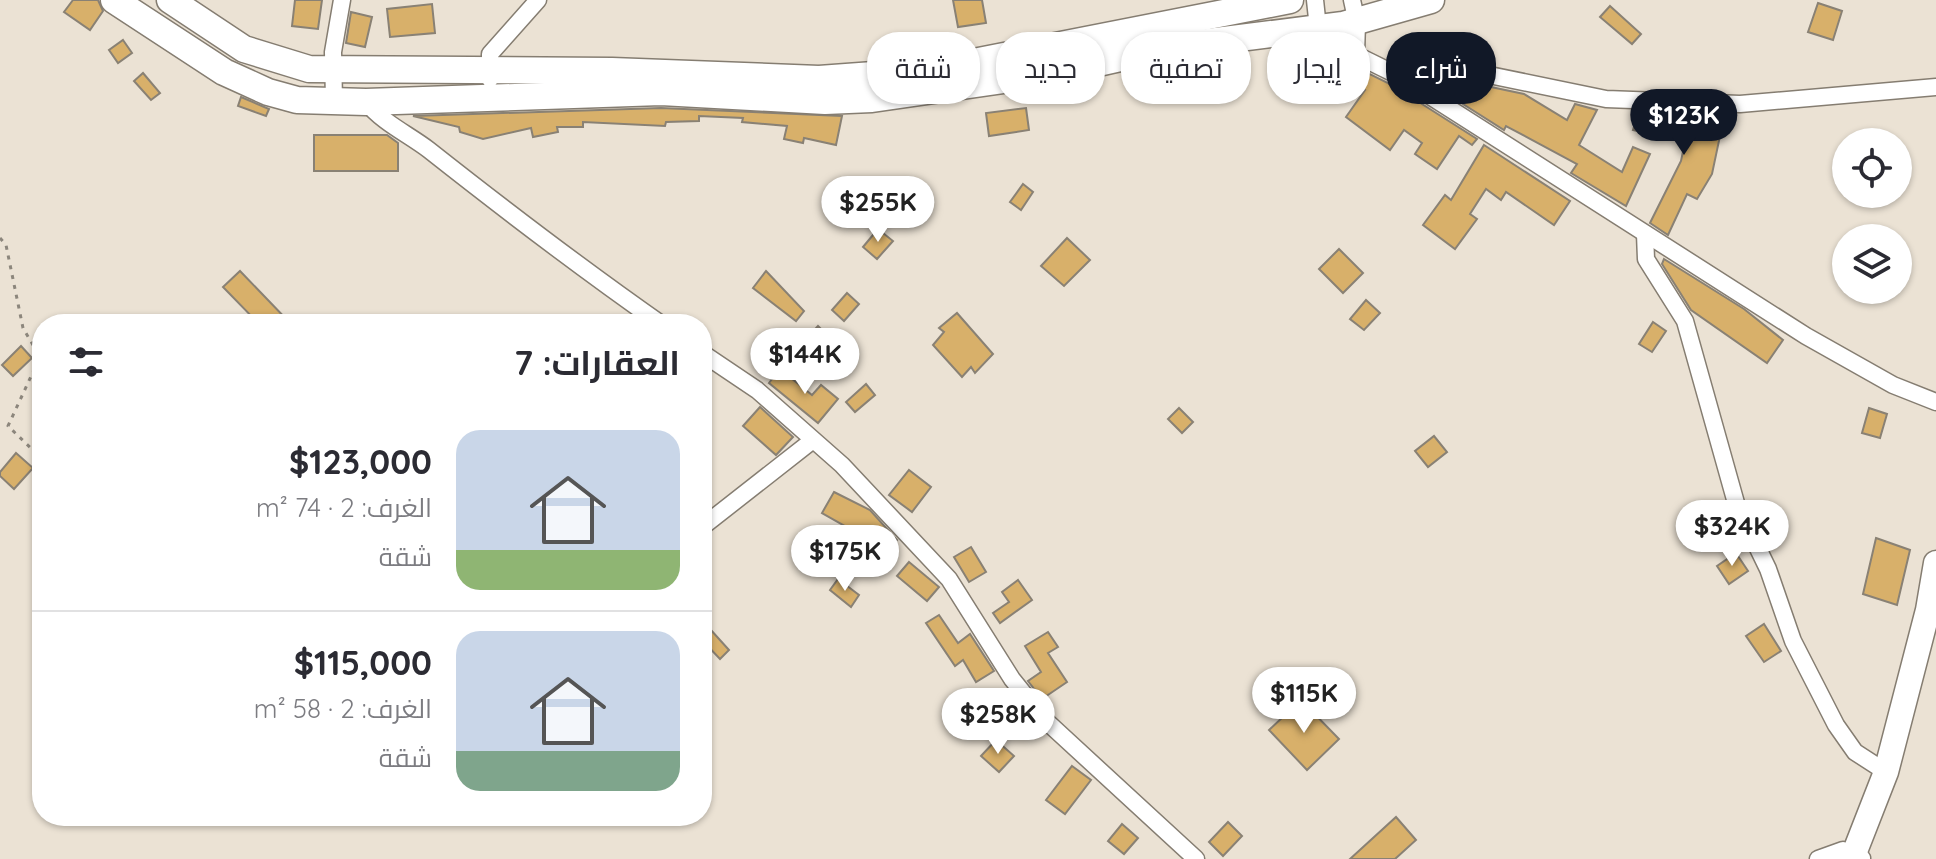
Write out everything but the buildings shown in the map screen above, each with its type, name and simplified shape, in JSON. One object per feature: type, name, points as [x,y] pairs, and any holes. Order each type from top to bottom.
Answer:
[{"type":"main road","points":[[114,0],[224,72],[268,92],[297,100],[366,102],[661,92],[825,101],[872,99],[1058,72],[1169,47],[1318,28],[1354,11],[1431,0]]},
{"type":"main road","points":[[170,0],[244,49],[309,69],[489,69],[863,77],[943,68],[1290,0]]},
{"type":"main road","points":[[1857,857],[1886,772],[1928,610],[1936,563]]},
{"type":"street","points":[[334,101],[333,70],[342,0]]},
{"type":"street","points":[[490,97],[490,54],[538,0]]},
{"type":"street","points":[[1315,0],[1318,28],[1324,32]]},
{"type":"street","points":[[1354,11],[1355,32]]},
{"type":"street","points":[[1496,76],[1606,99],[1740,104],[1936,87]]},
{"type":"street","points":[[366,102],[375,113],[426,148],[507,214],[647,314]]},
{"type":"street","points":[[1442,104],[1806,336],[1893,385],[1936,402]]},
{"type":"street","points":[[1645,234],[1646,259],[1685,321],[1736,503],[1768,569],[1793,641],[1836,725],[1855,752],[1886,772]]},
{"type":"street","points":[[712,360],[757,390],[813,440],[929,555],[949,579],[1012,679],[1045,720],[1196,859]]},
{"type":"street","points":[[712,519],[813,440]]},
{"type":"street","points":[[1818,859],[1834,851],[1857,857]]},
{"type":"path","points":[[0,238],[6,245],[23,328],[32,343]]},
{"type":"path","points":[[32,374],[8,426],[32,449]]}]
